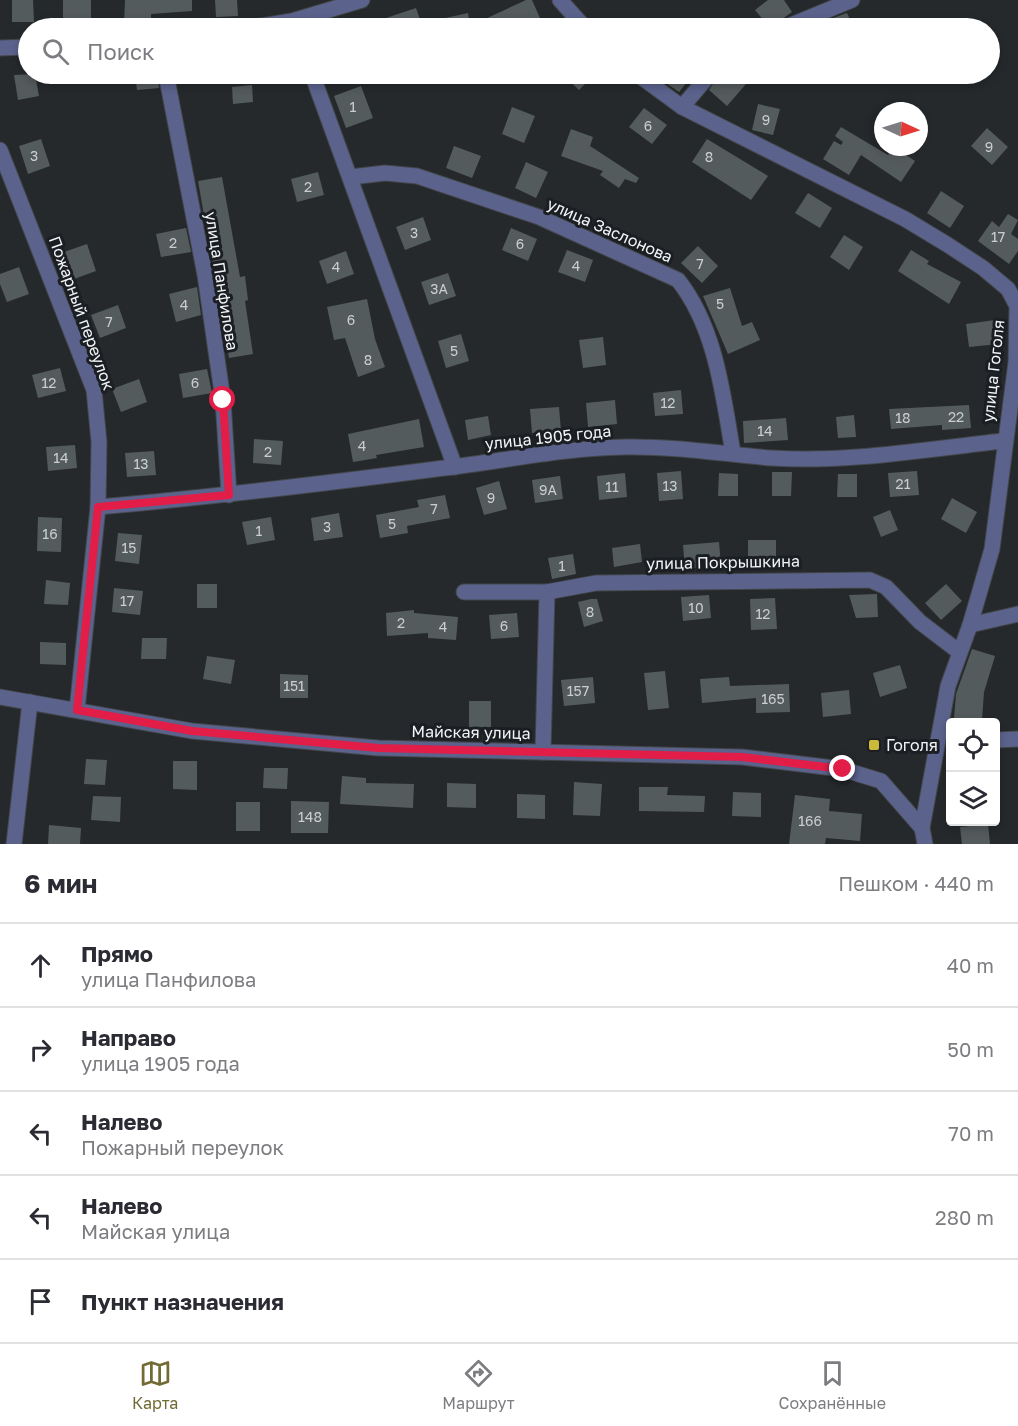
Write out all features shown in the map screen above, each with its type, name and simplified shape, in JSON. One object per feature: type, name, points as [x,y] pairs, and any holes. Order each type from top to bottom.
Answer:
[{"type":"street","points":[[312,18],[362,0]]},
{"type":"street","points":[[560,0],[576,18]]},
{"type":"street","points":[[808,18],[852,0]]},
{"type":"street","points":[[0,48],[18,47]]},
{"type":"street","name":"улица Панфилова","points":[[168,84],[206,286],[223,400],[229,495]]},
{"type":"street","points":[[316,84],[455,467]]},
{"type":"street","name":"улица Гоголя","points":[[651,84],[682,107],[913,224],[983,268],[1008,289],[1018,306],[1016,362],[1004,441],[992,549],[970,625],[958,651],[948,686],[945,743],[922,828],[925,844]]},
{"type":"street","points":[[682,107],[702,84]]},
{"type":"street","name":"Пожарный переулок","points":[[0,150],[94,390],[99,442],[98,507],[77,710]]},
{"type":"street","name":"улица Заслонова","points":[[351,177],[385,173],[417,176],[539,217],[678,280],[693,299],[720,377],[733,453]]},
{"type":"street","name":"улица 1905 года","points":[[98,507],[229,495],[455,467],[547,452],[626,447],[733,453],[772,458],[856,456],[1004,441]]},
{"type":"street","name":"улица Покрышкина","points":[[464,592],[547,592],[596,583],[870,580],[886,587],[920,621],[958,651]]},
{"type":"street","points":[[543,752],[547,592]]},
{"type":"street","points":[[970,625],[1018,614]]},
{"type":"street","name":"Майская улица","points":[[0,697],[192,731],[367,747],[742,757],[843,769],[881,781],[922,828]]},
{"type":"street","points":[[14,844],[30,702]]},
{"type":"street","points":[[1000,740],[1018,739]]},
{"type":"building","points":[[12,0],[33,0],[34,18],[18,18],[18,22],[12,22]]},
{"type":"building","points":[[63,0],[91,0],[91,18],[63,18]]},
{"type":"building","points":[[125,0],[192,0],[192,11],[151,14],[151,18],[124,18]]},
{"type":"building","points":[[215,0],[237,0],[238,16],[216,17]]},
{"type":"building","points":[[526,0],[532,0],[540,18],[487,18]]},
{"type":"building","points":[[768,0],[784,0],[792,12],[784,18],[762,18],[755,10]]},
{"type":"building","points":[[416,8],[420,18],[386,18]]},
{"type":"building","points":[[468,13],[469,18],[445,18]]},
{"type":"building","points":[[847,13],[849,18],[833,18]]},
{"type":"building","points":[[14,75],[18,75],[18,84],[37,84],[39,96],[18,100]]},
{"type":"building","points":[[136,84],[158,84],[159,88],[137,90]]},
{"type":"building","points":[[573,84],[585,84],[579,90]]},
{"type":"building","points":[[667,84],[686,84],[679,92]]},
{"type":"building","points":[[713,84],[746,84],[727,106],[709,90]]},
{"type":"building","points":[[252,85],[253,102],[233,104],[232,87]]},
{"type":"building","points":[[361,86],[373,118],[346,128],[334,96]]},
{"type":"building","points":[[758,104],[780,109],[773,135],[752,130]]},
{"type":"building","points":[[512,107],[535,116],[524,143],[502,134]]},
{"type":"building","points":[[644,108],[667,125],[652,144],[629,127]]},
{"type":"building","points":[[841,127],[874,147],[874,156],[908,156],[915,161],[901,182],[861,155],[849,175],[823,159],[834,141],[841,145],[843,142],[835,136]]},
{"type":"building","points":[[987,128],[1008,147],[992,165],[971,146]]},
{"type":"building","points":[[571,129],[593,137],[590,146],[639,178],[636,183],[625,179],[619,188],[600,175],[603,171],[561,156]]},
{"type":"building","points":[[41,139],[50,166],[28,174],[19,146]]},
{"type":"building","points":[[707,139],[768,176],[751,200],[692,162]]},
{"type":"building","points":[[454,146],[481,156],[472,178],[446,168]]},
{"type":"building","points":[[526,162],[548,172],[536,198],[515,188]]},
{"type":"building","points":[[318,172],[324,195],[297,202],[291,179]]},
{"type":"building","points":[[222,177],[240,277],[245,276],[248,300],[245,301],[253,354],[229,358],[198,181]]},
{"type":"building","points":[[941,191],[964,206],[950,228],[927,213]]},
{"type":"building","points":[[808,193],[832,208],[820,228],[795,213]]},
{"type":"building","points":[[1008,214],[1018,220],[1011,234],[1018,239],[1018,251],[1009,264],[978,241],[992,221],[999,227]]},
{"type":"building","points":[[423,217],[431,240],[405,250],[396,227]]},
{"type":"building","points":[[186,228],[191,252],[161,257],[156,234]]},
{"type":"building","points":[[511,228],[537,239],[528,261],[502,250]]},
{"type":"building","points":[[844,235],[863,247],[849,270],[830,257]]},
{"type":"building","points":[[87,244],[96,271],[74,279],[64,252]]},
{"type":"building","points":[[698,246],[718,266],[702,283],[681,263]]},
{"type":"building","points":[[567,250],[593,260],[585,282],[558,272]]},
{"type":"building","points":[[911,250],[929,261],[927,264],[961,282],[949,304],[898,271]]},
{"type":"building","points":[[346,251],[354,274],[327,284],[319,261]]},
{"type":"building","points":[[19,267],[29,294],[7,302],[0,284],[0,274]]},
{"type":"building","points":[[448,273],[456,296],[429,305],[421,282]]},
{"type":"building","points":[[197,287],[201,315],[176,322],[169,294]]},
{"type":"building","points":[[730,288],[742,326],[752,322],[760,340],[728,354],[703,296]]},
{"type":"building","points":[[367,299],[375,339],[385,367],[358,377],[345,338],[334,340],[327,307]]},
{"type":"building","points":[[118,305],[126,328],[100,338],[91,315]]},
{"type":"building","points":[[995,320],[998,344],[969,347],[966,324]]},
{"type":"building","points":[[461,334],[469,361],[446,368],[438,341]]},
{"type":"building","points":[[603,337],[606,365],[583,368],[579,340]]},
{"type":"building","points":[[60,368],[66,391],[38,398],[32,375]]},
{"type":"building","points":[[207,369],[212,393],[183,398],[179,374]]},
{"type":"building","points":[[139,379],[147,402],[121,412],[112,389]]},
{"type":"building","points":[[681,390],[683,414],[655,416],[653,393]]},
{"type":"building","points":[[615,400],[617,424],[588,427],[586,403]]},
{"type":"building","points":[[969,405],[971,428],[942,430],[942,425],[891,429],[889,409]]},
{"type":"building","points":[[559,407],[561,431],[532,433],[530,409]]},
{"type":"building","points":[[854,415],[856,437],[838,438],[836,417]]},
{"type":"building","points":[[488,416],[491,435],[468,440],[465,420]]},
{"type":"building","points":[[786,418],[788,440],[744,443],[743,421]]},
{"type":"building","points":[[419,419],[424,447],[376,455],[377,458],[353,462],[348,434]]},
{"type":"building","points":[[254,439],[283,441],[281,465],[253,463]]},
{"type":"building","points":[[75,445],[77,468],[48,471],[46,447]]},
{"type":"building","points":[[154,451],[156,475],[127,477],[125,453]]},
{"type":"building","points":[[681,471],[683,499],[659,501],[657,473]]},
{"type":"building","points":[[917,471],[919,495],[890,497],[888,473]]},
{"type":"building","points":[[772,472],[792,472],[791,496],[772,496]]},
{"type":"building","points":[[625,473],[627,497],[599,500],[597,476]]},
{"type":"building","points":[[719,473],[738,474],[738,496],[718,496]]},
{"type":"building","points":[[838,474],[857,474],[857,497],[837,497]]},
{"type":"building","points":[[560,476],[563,499],[535,503],[532,480]]},
{"type":"building","points":[[499,481],[507,509],[484,515],[476,488]]},
{"type":"building","points":[[445,495],[450,518],[407,526],[408,533],[380,538],[376,515],[419,507],[417,500]]},
{"type":"building","points":[[952,498],[977,512],[966,533],[941,519]]},
{"type":"building","points":[[890,510],[898,530],[881,537],[873,517]]},
{"type":"building","points":[[339,513],[343,537],[314,541],[311,518]]},
{"type":"building","points":[[38,517],[62,518],[61,552],[37,551]]},
{"type":"building","points":[[271,517],[275,540],[247,545],[242,522]]},
{"type":"building","points":[[118,533],[142,535],[139,564],[115,561]]},
{"type":"building","points":[[748,540],[776,540],[776,564],[748,564]]},
{"type":"building","points":[[719,542],[721,565],[685,569],[683,545]]},
{"type":"building","points":[[640,544],[642,562],[614,567],[612,548]]},
{"type":"building","points":[[573,554],[576,574],[552,579],[548,558]]},
{"type":"building","points":[[46,580],[70,583],[68,605],[44,604]]},
{"type":"building","points":[[197,584],[217,584],[217,608],[197,608]]},
{"type":"building","points":[[946,584],[962,601],[941,620],[925,603]]},
{"type":"building","points":[[114,588],[143,591],[140,615],[112,612]]},
{"type":"building","points":[[877,594],[878,617],[856,618],[849,595]]},
{"type":"building","points":[[709,595],[711,618],[683,621],[681,597]]},
{"type":"building","points":[[775,598],[777,629],[751,630],[750,599]]},
{"type":"building","points":[[597,599],[603,621],[584,627],[578,602]]},
{"type":"building","points":[[414,610],[414,613],[458,617],[456,640],[428,638],[428,633],[387,636],[386,613]]},
{"type":"building","points":[[517,613],[519,637],[491,639],[489,615]]},
{"type":"building","points":[[142,638],[167,638],[166,659],[141,659]]},
{"type":"building","points":[[40,642],[66,643],[66,665],[40,664]]},
{"type":"building","points":[[972,649],[995,656],[984,692],[982,718],[954,718],[956,694]]},
{"type":"building","points":[[207,656],[235,660],[231,684],[203,679]]},
{"type":"building","points":[[900,665],[907,688],[880,697],[873,673]]},
{"type":"building","points":[[665,671],[669,708],[648,710],[644,673]]},
{"type":"building","points":[[280,674],[308,675],[308,698],[280,698]]},
{"type":"building","points":[[593,677],[595,703],[564,706],[561,680]]},
{"type":"building","points":[[729,677],[730,686],[789,684],[790,712],[756,713],[756,698],[702,703],[700,679]]},
{"type":"building","points":[[849,690],[851,714],[823,717],[821,693]]},
{"type":"building","points":[[469,701],[491,701],[491,727],[469,727]]},
{"type":"building","points":[[86,759],[107,760],[105,785],[84,784]]},
{"type":"building","points":[[173,761],[197,761],[197,790],[173,789]]},
{"type":"building","points":[[264,768],[288,768],[287,789],[263,788]]},
{"type":"building","points":[[342,776],[366,778],[366,783],[414,784],[413,808],[340,804]]},
{"type":"building","points":[[574,782],[602,784],[600,816],[573,815]]},
{"type":"building","points":[[447,783],[476,784],[476,808],[447,807]]},
{"type":"building","points":[[639,787],[668,787],[667,795],[705,796],[704,812],[639,811]]},
{"type":"building","points":[[733,792],[761,793],[761,817],[732,816]]},
{"type":"building","points":[[517,794],[545,795],[545,819],[517,818]]},
{"type":"building","points":[[795,795],[830,799],[829,811],[862,814],[860,841],[826,838],[825,844],[789,844]]},
{"type":"building","points":[[93,796],[121,797],[120,822],[91,820]]},
{"type":"building","points":[[291,801],[329,802],[328,833],[291,833]]},
{"type":"building","points":[[236,802],[260,802],[260,831],[236,831]]},
{"type":"building","points":[[49,825],[81,828],[80,844],[48,844]]},
{"type":"building","points":[[988,826],[990,844],[962,844],[960,827]]},
{"type":"place","name":"Гоголя","points":[[874,745]]},
{"type":"route","points":[[223,400],[229,495],[98,507],[77,710],[192,731],[378,748],[742,757],[843,769]]}]
